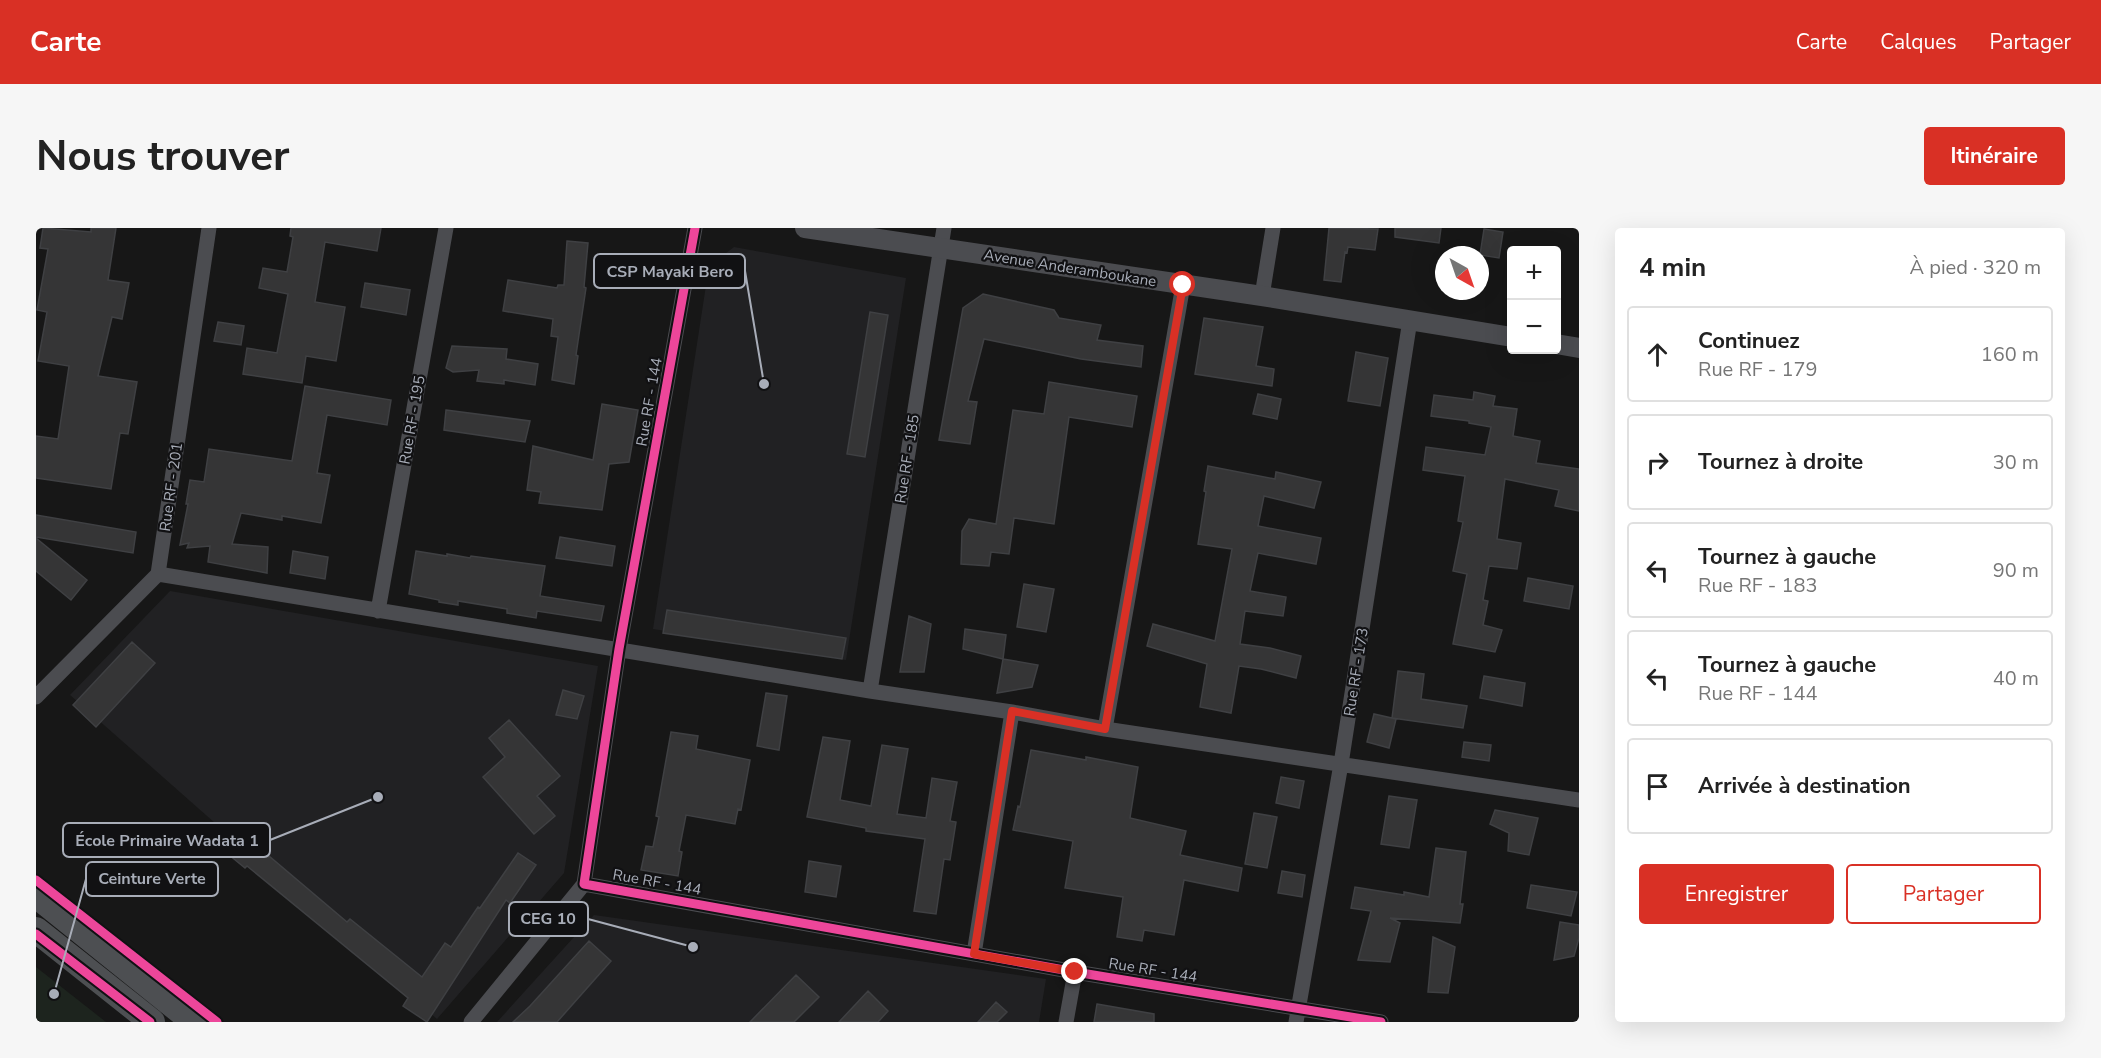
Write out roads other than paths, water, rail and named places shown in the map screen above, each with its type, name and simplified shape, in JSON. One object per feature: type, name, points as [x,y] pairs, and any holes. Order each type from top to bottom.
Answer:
[{"type":"main road","points":[[36,896],[194,1022]]},
{"type":"main road","points":[[36,930],[152,1022]]},
{"type":"street","name":"Rue RF - 201","points":[[158,574],[209,228]]},
{"type":"street","name":"Rue RF - 195","points":[[378,611],[446,228]]},
{"type":"street","name":"Rue RF - 144","points":[[695,228],[620,650],[584,884],[1075,972],[1297,1015],[1381,1022]]},
{"type":"street","name":"Avenue Anderamboukane","points":[[805,228],[1507,336]]},
{"type":"street","name":"Rue RF - 185","points":[[870,691],[944,228]]},
{"type":"street","points":[[1262,297],[1273,228]]},
{"type":"street","points":[[1105,729],[1183,285]]},
{"type":"street","name":"Rue RF - 173","points":[[1297,1015],[1341,764],[1410,320]]},
{"type":"street","points":[[1561,345],[1579,348]]},
{"type":"street","points":[[36,697],[158,574],[870,691],[1012,711],[1105,729],[1341,764],[1578,795]]},
{"type":"street","points":[[974,954],[1012,711]]},
{"type":"street","points":[[471,1022],[584,884]]},
{"type":"street","points":[[1066,1022],[1075,972]]},
{"type":"place","name":"CSP Mayaki Bero","points":[[764,384]]},
{"type":"place","name":"École Primaire Wadata 1","points":[[378,797]]},
{"type":"place","name":"CEG 10","points":[[693,947]]},
{"type":"place","name":"Ceinture Verte","points":[[54,994]]}]
